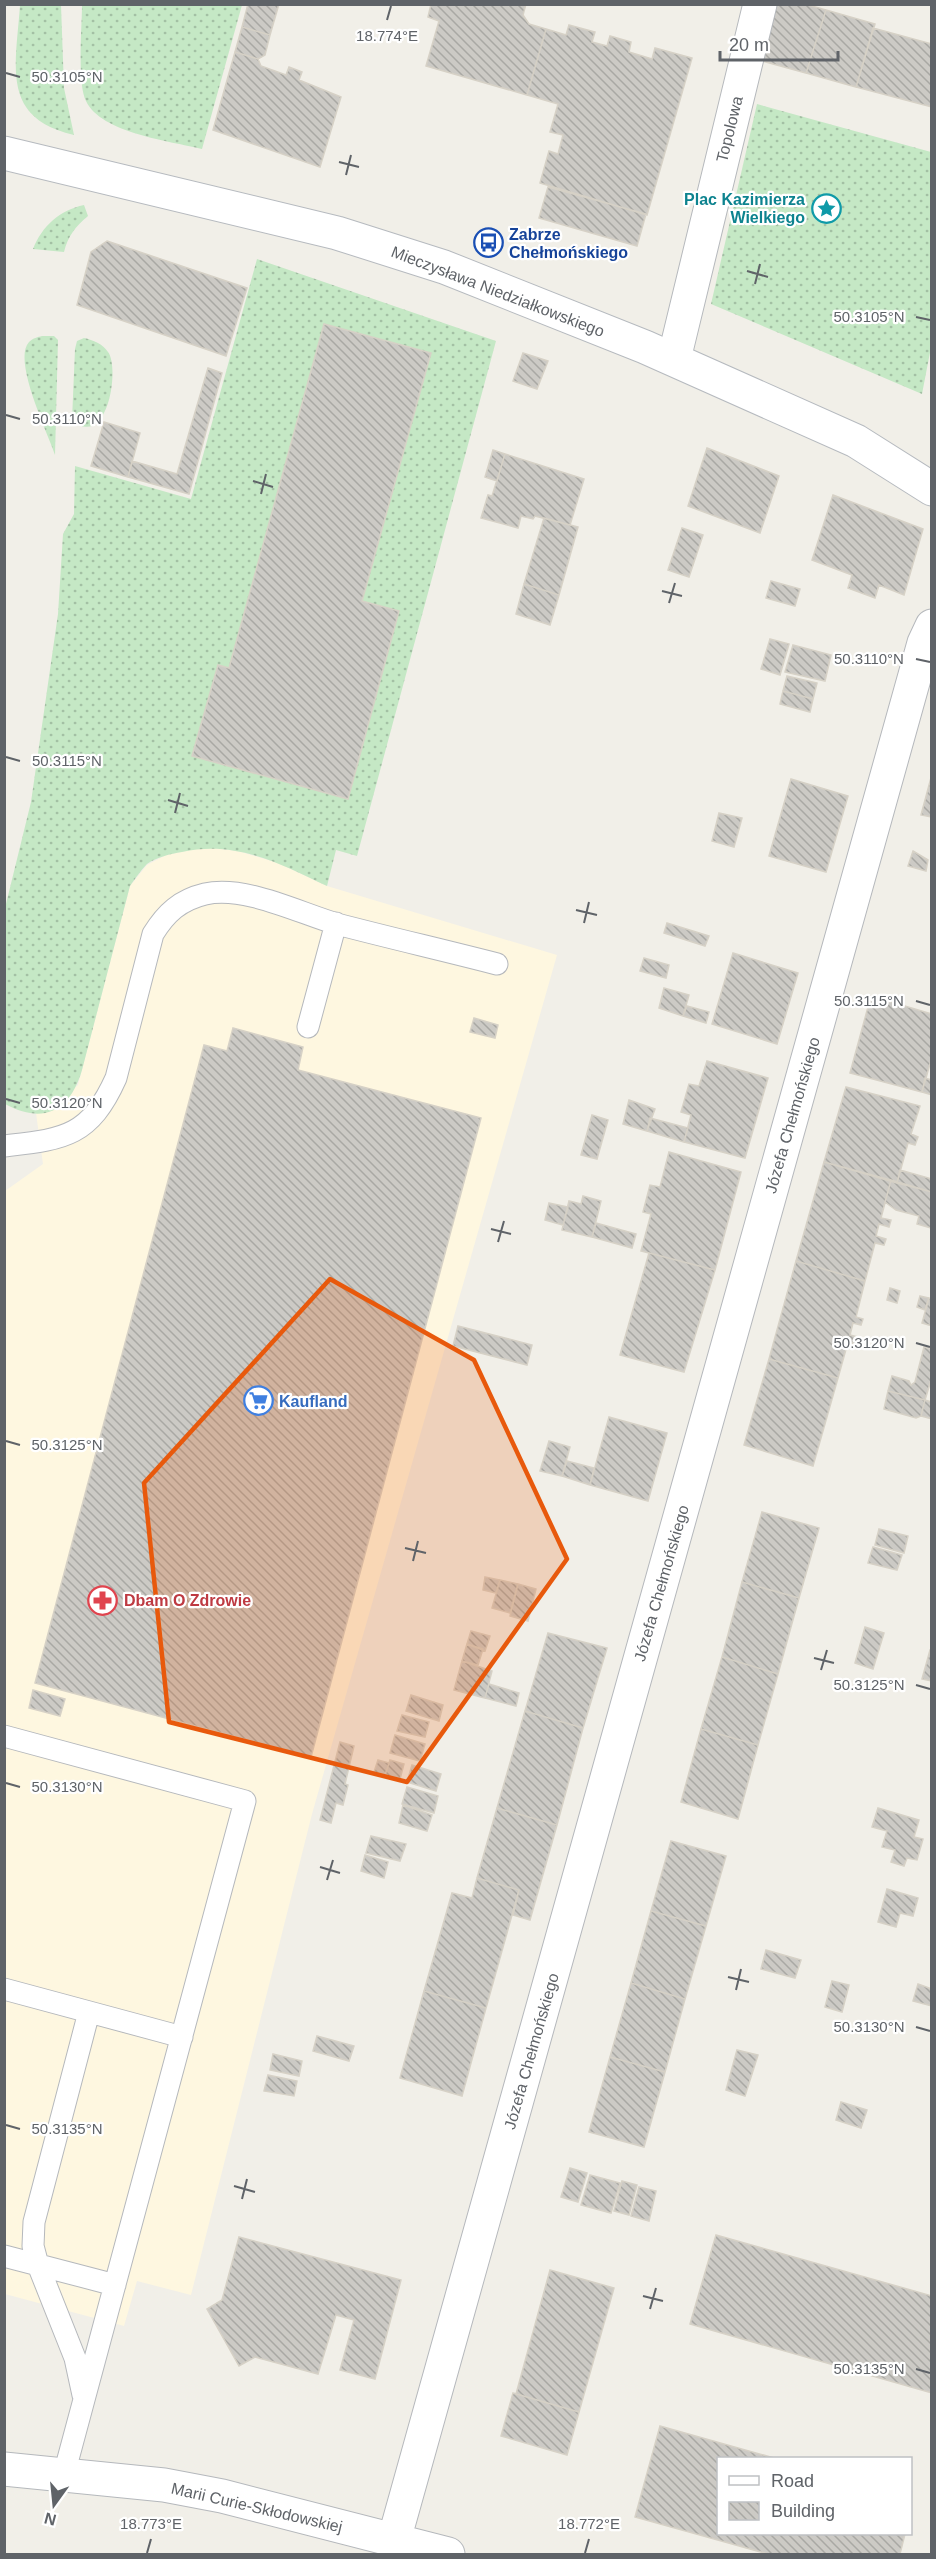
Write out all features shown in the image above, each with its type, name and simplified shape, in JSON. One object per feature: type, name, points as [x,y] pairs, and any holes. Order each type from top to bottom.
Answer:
[{"type":"street","name":"Topolowa","points":[[674,359],[760,4]]},
{"type":"street","name":"Mieczysława Niedziałkowskiego","points":[[4,153],[297,223],[403,253],[495,286],[674,359],[856,441],[926,482]]},
{"type":"street","name":"Józefa Chełmońskiego","points":[[394,2540],[924,643],[932,626]]},
{"type":"street","name":"Marii Curie-Skłodowskiej","points":[[4,2451],[64,2474]]},
{"type":"street","name":"Marii Curie-Skłodowskiej","points":[[4,2469],[164,2485],[222,2496],[448,2554]]},
{"type":"lane","points":[[4,1146],[56,1140],[74,1132],[106,1101],[116,1078],[153,934],[163,917],[181,902],[207,894],[237,894],[336,923],[496,964]]},
{"type":"lane","points":[[308,1027],[336,923]]},
{"type":"lane","points":[[4,1736],[245,1801],[64,2474]]},
{"type":"lane","points":[[4,1989],[182,2037]]},
{"type":"lane","points":[[84,2399],[75,2358],[38,2265],[33,2246],[34,2222],[89,2012]]},
{"type":"lane","points":[[4,2256],[115,2285]]},
{"type":"highlighted area","points":[[330,1279],[474,1360],[567,1559],[407,1782],[169,1722],[144,1483]]},
{"type":"shaded area","points":[[204,847],[238,851],[278,863],[327,886],[557,955],[312,1814],[191,2295],[137,2281],[124,2326],[5,2294],[5,1191],[43,1164],[36,1113],[46,1112],[78,1085],[130,886],[147,865],[166,855]]},
{"type":"green space","points":[[20,5],[61,5],[64,88],[74,135],[50,127],[34,116],[23,102],[16,68]]},
{"type":"green space","points":[[82,5],[242,5],[202,149],[138,134],[106,121],[94,112],[83,93]]},
{"type":"green space","name":"Plac Kazimierza Wielkiego","points":[[757,104],[931,152],[932,342],[922,394],[711,304]]},
{"type":"green space","points":[[84,205],[88,216],[73,232],[64,252],[33,249],[41,233],[53,220],[75,207]]},
{"type":"green space","points":[[257,259],[496,341],[357,856],[336,850],[327,886],[292,869],[239,851],[201,849],[173,854],[147,864],[130,886],[77,1084],[63,1104],[54,1110],[32,1113],[19,1110],[5,1104],[5,908],[31,802],[58,614],[63,534],[74,514],[75,466],[191,499]]},
{"type":"green space","points":[[42,336],[54,336],[58,340],[55,455],[33,397],[25,364],[25,351],[29,342]]},
{"type":"green space","points":[[84,338],[106,349],[111,360],[112,373],[108,403],[102,416],[94,425],[84,427],[72,420],[75,349],[77,341]]},
{"type":"building","points":[[248,4],[279,4],[270,35],[242,27]]},
{"type":"building","points":[[431,4],[526,4],[523,15],[529,24],[546,29],[527,95],[426,66],[439,21],[428,17]]},
{"type":"building","points":[[774,4],[805,4],[826,10],[806,73],[758,60]]},
{"type":"building","points":[[826,10],[875,24],[856,87],[806,73]]},
{"type":"building","points":[[569,25],[595,32],[592,42],[607,46],[610,36],[631,42],[629,52],[652,59],[655,48],[692,58],[647,215],[540,183],[549,151],[558,154],[563,135],[550,132],[558,104],[527,95],[546,29],[566,35]]},
{"type":"building","points":[[242,27],[270,35],[265,55],[258,59],[235,52]]},
{"type":"building","points":[[873,28],[932,44],[932,107],[856,87]]},
{"type":"building","points":[[235,52],[258,59],[261,66],[286,75],[289,67],[302,72],[299,80],[341,97],[320,167],[213,130]]},
{"type":"building","points":[[548,187],[646,214],[637,246],[539,218]]},
{"type":"building","points":[[107,241],[247,288],[226,356],[77,305],[91,252]]},
{"type":"building","points":[[324,324],[431,353],[362,601],[399,611],[348,799],[192,756],[218,665],[229,668]]},
{"type":"building","points":[[523,353],[548,361],[537,389],[513,381]]},
{"type":"building","points":[[208,368],[222,373],[189,494],[128,477],[132,461],[177,474]]},
{"type":"building","points":[[104,422],[140,433],[128,477],[91,466]]},
{"type":"building","points":[[707,448],[779,476],[760,533],[688,506]]},
{"type":"building","points":[[493,450],[505,454],[497,481],[485,477]]},
{"type":"building","points":[[505,454],[584,479],[570,525],[535,516],[533,519],[521,516],[518,528],[481,518],[488,495],[492,496]]},
{"type":"building","points":[[833,495],[923,529],[904,595],[879,585],[875,598],[848,588],[852,575],[812,560]]},
{"type":"building","points":[[544,518],[578,527],[559,595],[524,584]]},
{"type":"building","points":[[682,528],[703,535],[689,577],[668,570]]},
{"type":"building","points":[[771,581],[800,589],[795,606],[766,598]]},
{"type":"building","points":[[524,584],[559,595],[550,625],[516,614]]},
{"type":"building","points":[[770,639],[789,644],[780,675],[761,669]]},
{"type":"building","points":[[793,645],[831,655],[825,681],[785,672]]},
{"type":"building","points":[[787,676],[817,683],[813,699],[783,691]]},
{"type":"building","points":[[783,691],[813,699],[810,712],[780,704]]},
{"type":"building","points":[[932,774],[932,817],[921,815]]},
{"type":"building","points":[[791,779],[848,796],[826,872],[769,856]]},
{"type":"building","points":[[719,813],[742,818],[734,847],[712,841]]},
{"type":"building","points":[[913,851],[928,860],[926,871],[908,866]]},
{"type":"building","points":[[667,923],[709,936],[705,946],[664,933]]},
{"type":"building","points":[[733,953],[798,973],[777,1044],[712,1024]]},
{"type":"building","points":[[644,958],[669,965],[666,978],[640,971]]},
{"type":"building","points":[[664,988],[689,995],[683,1016],[659,1008]]},
{"type":"building","points":[[871,996],[932,1014],[932,1057],[922,1092],[850,1073]]},
{"type":"building","points":[[687,1006],[709,1012],[706,1023],[683,1016]]},
{"type":"building","points":[[474,1018],[498,1025],[495,1038],[470,1032]]},
{"type":"building","name":"Kaufland","points":[[233,1028],[303,1047],[298,1070],[481,1118],[311,1757],[35,1683],[204,1045],[227,1051]]},
{"type":"building","points":[[707,1061],[768,1078],[745,1158],[684,1142],[691,1115],[681,1112],[689,1084],[699,1086]]},
{"type":"building","points":[[925,1078],[932,1080],[932,1095],[922,1092]]},
{"type":"building","points":[[846,1087],[920,1106],[911,1134],[918,1137],[915,1145],[908,1143],[897,1183],[824,1162]]},
{"type":"building","points":[[629,1100],[655,1109],[647,1131],[623,1124]]},
{"type":"building","points":[[592,1115],[608,1120],[597,1159],[581,1155]]},
{"type":"building","points":[[650,1118],[688,1128],[684,1142],[647,1131]]},
{"type":"building","points":[[669,1152],[741,1172],[715,1270],[641,1251],[651,1214],[643,1212],[650,1185],[660,1187]]},
{"type":"building","points":[[824,1162],[891,1180],[881,1218],[891,1220],[889,1227],[879,1224],[876,1236],[886,1239],[884,1245],[875,1243],[865,1281],[796,1261]]},
{"type":"building","points":[[900,1170],[932,1179],[932,1192],[897,1183]]},
{"type":"building","points":[[891,1180],[932,1192],[931,1228],[917,1224],[919,1216],[896,1210],[885,1202]]},
{"type":"building","points":[[583,1196],[601,1201],[592,1237],[562,1230],[569,1201],[581,1204]]},
{"type":"building","points":[[549,1203],[568,1207],[563,1225],[545,1220]]},
{"type":"building","points":[[596,1223],[636,1234],[632,1248],[592,1237]]},
{"type":"building","points":[[649,1253],[715,1270],[684,1372],[620,1355]]},
{"type":"building","points":[[796,1261],[865,1281],[856,1317],[863,1319],[861,1325],[853,1323],[850,1335],[858,1337],[856,1344],[848,1342],[838,1378],[769,1359]]},
{"type":"building","points":[[890,1288],[900,1291],[897,1303],[887,1300]]},
{"type":"building","points":[[920,1296],[929,1298],[925,1310],[917,1307]]},
{"type":"building","points":[[929,1298],[932,1299],[932,1326],[922,1323]]},
{"type":"building","points":[[458,1326],[532,1345],[527,1365],[453,1346]]},
{"type":"building","points":[[924,1347],[932,1349],[932,1377],[925,1400],[888,1391],[892,1376],[909,1381],[911,1385],[915,1382]]},
{"type":"building","points":[[769,1359],[838,1378],[813,1466],[744,1445]]},
{"type":"building","points":[[888,1391],[925,1400],[921,1416],[916,1418],[884,1409]]},
{"type":"building","points":[[925,1400],[932,1402],[932,1419],[921,1416]]},
{"type":"building","points":[[609,1417],[667,1433],[648,1501],[590,1485]]},
{"type":"building","points":[[549,1441],[570,1447],[562,1476],[540,1471]]},
{"type":"building","points":[[567,1461],[594,1468],[590,1485],[562,1476]]},
{"type":"building","points":[[762,1512],[819,1528],[799,1598],[742,1582]]},
{"type":"building","points":[[879,1529],[908,1536],[904,1553],[875,1545]]},
{"type":"building","points":[[873,1547],[902,1555],[897,1570],[868,1563]]},
{"type":"building","points":[[485,1577],[500,1580],[496,1593],[483,1590]]},
{"type":"building","points":[[500,1580],[518,1584],[510,1613],[492,1608]]},
{"type":"building","points":[[742,1582],[799,1598],[778,1674],[722,1657]]},
{"type":"building","points":[[518,1584],[536,1589],[528,1621],[510,1616]]},
{"type":"building","points":[[865,1627],[884,1633],[873,1669],[855,1663]]},
{"type":"building","points":[[471,1631],[490,1636],[485,1651],[467,1644]]},
{"type":"building","points":[[548,1633],[607,1648],[583,1728],[525,1711]]},
{"type":"building","points":[[467,1644],[483,1649],[478,1665],[462,1661]]},
{"type":"building","points":[[930,1650],[932,1651],[932,1681],[922,1679]]},
{"type":"building","points":[[722,1657],[778,1674],[758,1745],[701,1729]]},
{"type":"building","points":[[462,1661],[492,1671],[485,1698],[454,1690]]},
{"type":"building","points":[[489,1684],[519,1693],[516,1706],[485,1698]]},
{"type":"building","points":[[33,1690],[65,1699],[60,1716],[29,1708]]},
{"type":"building","points":[[411,1695],[443,1705],[439,1721],[406,1711]]},
{"type":"building","points":[[525,1711],[583,1728],[557,1825],[497,1808]]},
{"type":"building","points":[[402,1715],[429,1722],[425,1737],[397,1731]]},
{"type":"building","points":[[701,1729],[758,1745],[738,1819],[681,1802]]},
{"type":"building","points":[[395,1735],[425,1744],[420,1761],[390,1753]]},
{"type":"building","points":[[340,1742],[354,1746],[345,1784],[348,1785],[343,1805],[336,1803],[331,1823],[320,1820]]},
{"type":"building","points":[[378,1760],[389,1763],[385,1775],[374,1772]]},
{"type":"building","points":[[390,1760],[404,1764],[400,1779],[385,1775]]},
{"type":"building","points":[[412,1765],[441,1774],[436,1791],[407,1782]]},
{"type":"building","points":[[407,1787],[438,1796],[434,1813],[402,1804]]},
{"type":"building","points":[[403,1805],[432,1815],[427,1831],[399,1823]]},
{"type":"building","points":[[497,1808],[557,1825],[530,1920],[513,1915],[519,1890],[477,1878]]},
{"type":"building","points":[[878,1808],[919,1820],[914,1837],[923,1839],[917,1860],[907,1858],[904,1866],[891,1862],[895,1850],[882,1847],[887,1831],[872,1827]]},
{"type":"building","points":[[371,1836],[406,1844],[400,1861],[366,1853]]},
{"type":"building","points":[[671,1841],[726,1856],[706,1926],[651,1911]]},
{"type":"building","points":[[365,1855],[388,1862],[384,1878],[361,1871]]},
{"type":"building","points":[[477,1878],[519,1890],[486,2008],[424,1991],[452,1893],[472,1898]]},
{"type":"building","points":[[887,1889],[918,1898],[913,1916],[900,1913],[896,1927],[878,1922]]},
{"type":"building","points":[[651,1911],[706,1926],[685,1999],[631,1983]]},
{"type":"building","points":[[766,1950],[801,1960],[795,1978],[761,1969]]},
{"type":"building","points":[[832,1981],[849,1985],[842,2012],[825,2007]]},
{"type":"building","points":[[631,1983],[685,1999],[665,2072],[610,2057]]},
{"type":"building","points":[[918,1984],[932,1989],[932,2006],[913,2001]]},
{"type":"building","points":[[424,1991],[486,2008],[462,2096],[400,2078]]},
{"type":"building","points":[[317,2036],[354,2046],[349,2061],[313,2051]]},
{"type":"building","points":[[737,2050],[758,2055],[745,2096],[726,2090]]},
{"type":"building","points":[[273,2054],[302,2061],[299,2076],[270,2070]]},
{"type":"building","points":[[610,2057],[665,2072],[644,2147],[589,2132]]},
{"type":"building","points":[[268,2075],[297,2081],[294,2096],[264,2091]]},
{"type":"building","points":[[841,2102],[867,2110],[861,2128],[836,2120]]},
{"type":"building","points":[[570,2168],[587,2173],[578,2202],[561,2197]]},
{"type":"building","points":[[590,2175],[620,2183],[611,2213],[581,2205]]},
{"type":"building","points":[[622,2181],[637,2185],[629,2215],[614,2211]]},
{"type":"building","points":[[639,2187],[656,2191],[649,2221],[631,2216]]},
{"type":"building","points":[[716,2235],[932,2296],[932,2393],[690,2324]]},
{"type":"building","points":[[239,2237],[401,2280],[375,2379],[340,2370],[354,2320],[336,2315],[318,2374],[255,2357],[239,2366],[207,2309],[222,2300]]},
{"type":"building","points":[[550,2270],[614,2288],[579,2412],[516,2394]]},
{"type":"building","points":[[513,2393],[579,2412],[567,2455],[501,2436]]},
{"type":"building","points":[[660,2426],[770,2457],[717,2457],[717,2535],[905,2535],[900,2554],[768,2554],[635,2517]]},
{"type":"place","name":"Plac Kazimierza Wielkiego","points":[[826,208]]},
{"type":"place","name":"Zabrze Chełmońskiego","points":[[488,243]]},
{"type":"place","name":"Kaufland","points":[[258,1401]]},
{"type":"place","name":"Dbam O Zdrowie","points":[[103,1600]]}]
